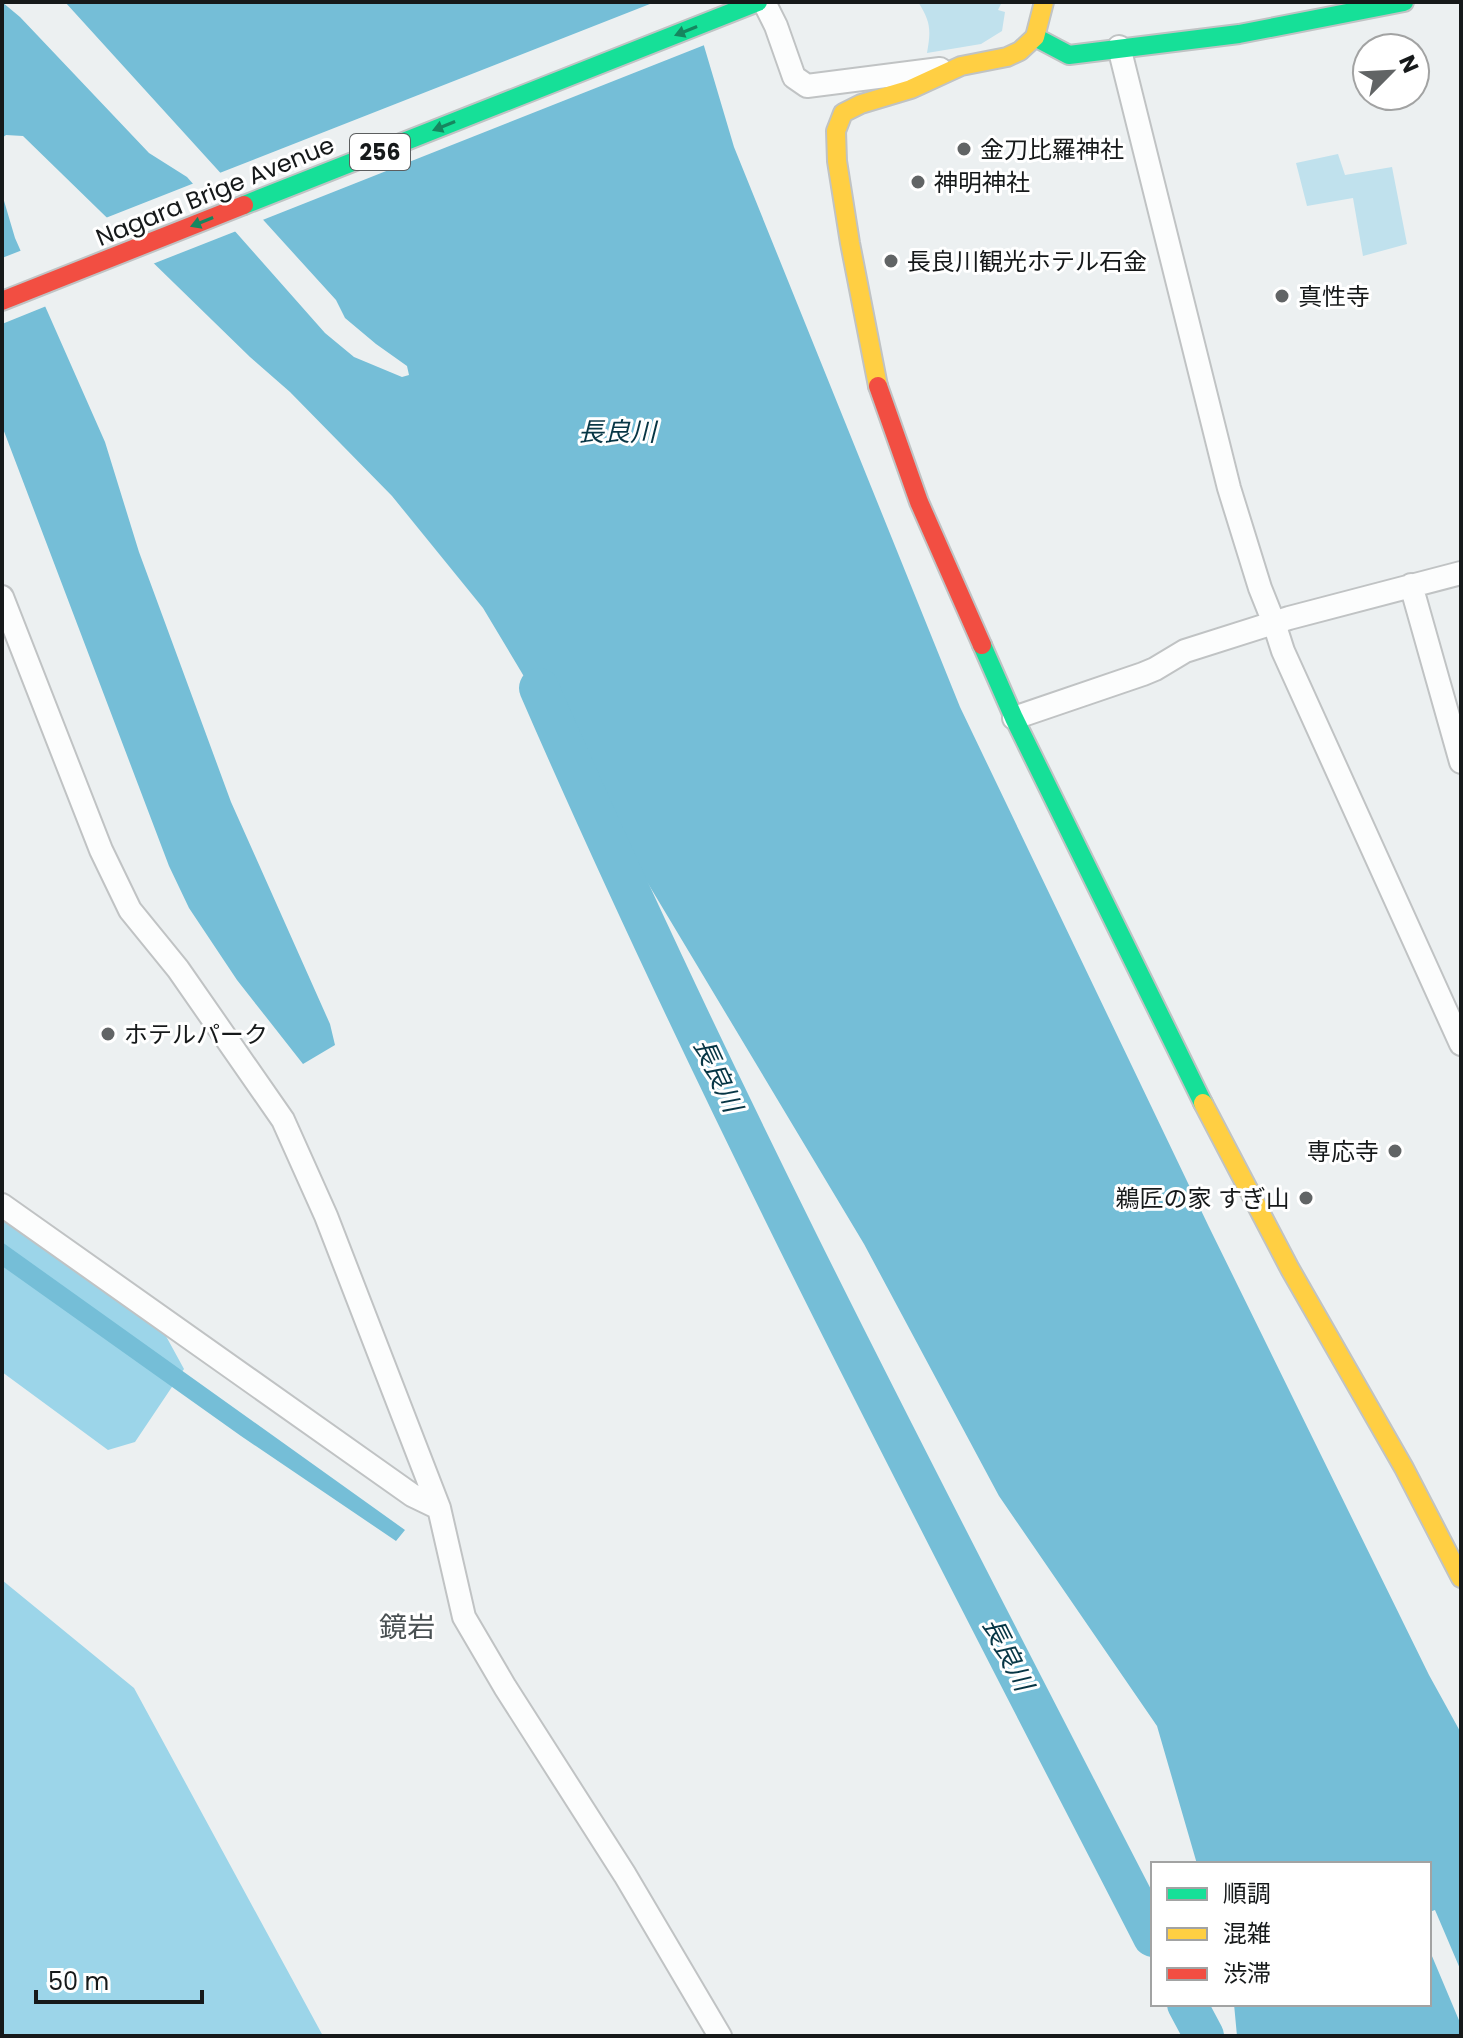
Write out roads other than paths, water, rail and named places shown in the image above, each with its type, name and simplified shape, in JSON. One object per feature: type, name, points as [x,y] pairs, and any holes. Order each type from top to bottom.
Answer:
[{"type":"main road","name":"Nagara Brige Avenue","points":[[120,235],[710,2]]},
{"type":"main road","name":"Nagara Brige Avenue","points":[[2,301],[761,2]]},
{"type":"main road","points":[[1044,2],[1035,37],[1020,51],[1007,57],[961,66],[911,89],[861,104],[843,113],[836,131],[837,161],[879,394],[919,502],[1014,718],[1202,1102],[1290,1269],[1404,1468],[1461,1578]]},
{"type":"main road","points":[[1035,37],[1069,55],[1239,34],[1404,2]]},
{"type":"street","points":[[761,2],[776,26],[794,77],[807,86],[961,66]]},
{"type":"street","points":[[1119,47],[1202,387],[1260,588],[1283,651],[1461,1044]]},
{"type":"street","points":[[1014,718],[1143,674],[1185,651],[1274,623],[1461,573]]},
{"type":"street","points":[[1411,585],[1461,762]]},
{"type":"street","points":[[4,609],[101,850],[130,910],[178,969],[283,1120],[326,1216],[439,1508],[464,1617],[625,1875],[720,2036]]},
{"type":"street","points":[[2,1205],[412,1495],[439,1508]]},
{"type":"water","name":"長良川","points":[[2,2],[20,17],[149,153],[187,177],[325,333],[354,357],[402,377],[409,375],[407,366],[345,318],[336,300],[65,2],[691,2],[734,147],[960,707],[1209,1227],[1429,1675],[1461,1733],[1461,1971],[1435,1910],[1431,1911],[1431,1862],[1196,1862],[1157,1726],[999,1496],[864,1244],[483,608],[392,496],[290,392],[250,357],[23,136],[6,135],[2,138]]},
{"type":"water","points":[[2,194],[15,238],[105,442],[139,552],[231,802],[330,1024],[335,1045],[303,1064],[237,980],[189,908],[169,866],[2,426]]},
{"type":"water","points":[[2,1242],[405,1530],[396,1541],[241,1436],[2,1266]]},
{"type":"water","points":[[1431,1954],[1461,2025],[1461,2036],[1237,2036],[1234,2006],[1431,2006]]},
{"type":"waterway","name":"長良川","points":[[539,688],[683,1005],[759,1162],[914,1473],[1151,1933]]},
{"type":"waterway","name":"長良川","points":[[1188,2006],[1204,2036]]},
{"type":"place","name":"金刀比羅神社","points":[[964,149]]},
{"type":"place","name":"神明神社","points":[[918,182]]},
{"type":"place","name":"長良川観光ホテル石金","points":[[891,261]]},
{"type":"place","name":"真性寺","points":[[1282,296]]},
{"type":"place","name":"ホテルパーク","points":[[108,1034]]},
{"type":"place","name":"専応寺","points":[[1395,1151]]},
{"type":"place","name":"鵜匠の家 すぎ山","points":[[1306,1198]]},
{"type":"district","name":"鏡岩","points":[[407,1627]]}]
